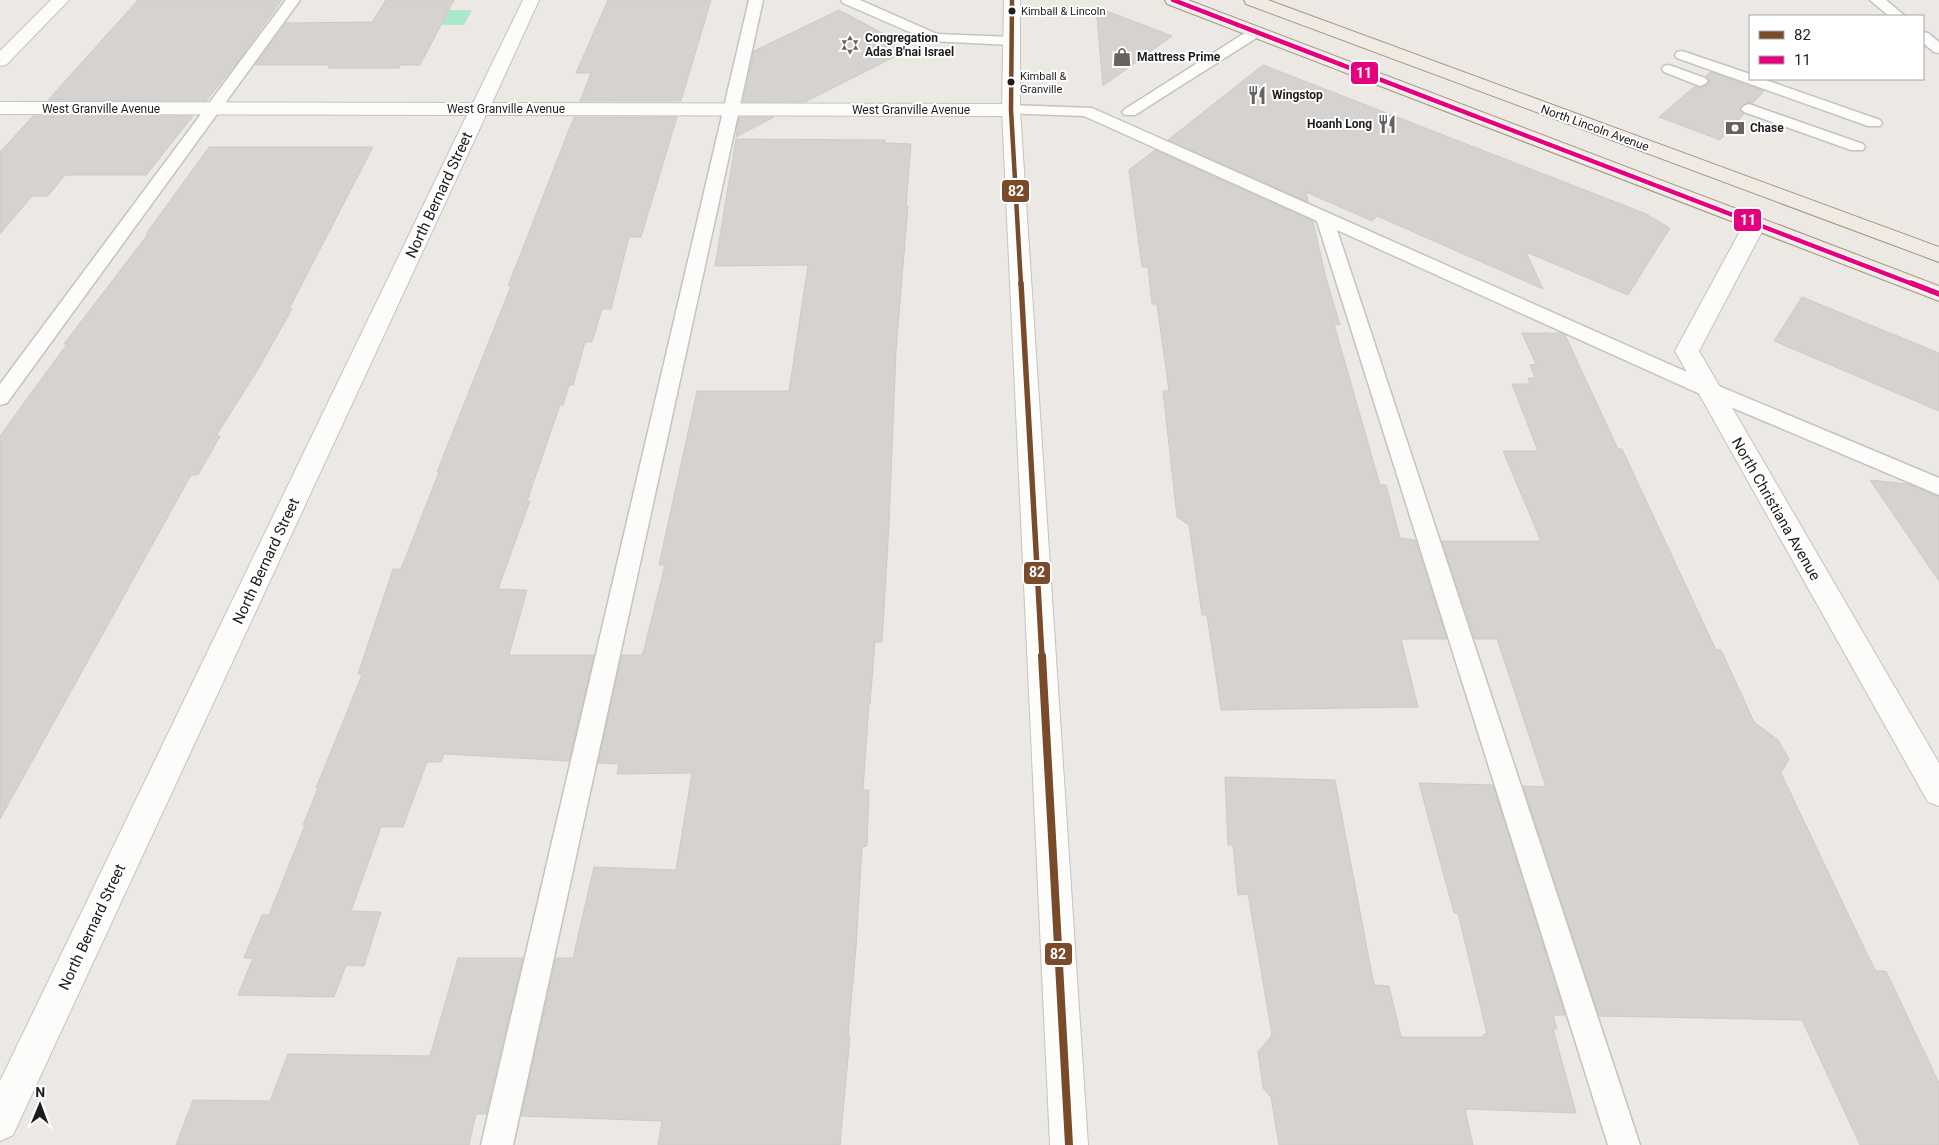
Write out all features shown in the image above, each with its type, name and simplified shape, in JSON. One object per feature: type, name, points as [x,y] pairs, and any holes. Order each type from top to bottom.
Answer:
[{"type":"main road","points":[[1173,0],[1939,294]]},
{"type":"main road","name":"North Lincoln Avenue","points":[[1252,0],[1939,255]]},
{"type":"street","points":[[0,62],[61,0]]},
{"type":"street","name":"North Bernard Street","points":[[0,1122],[530,0]]},
{"type":"street","points":[[1012,0],[1011,110],[1068,1145]]},
{"type":"street","name":"West Granville Avenue","points":[[0,108],[1011,110]]},
{"type":"street","name":"North Christiana Avenue","points":[[1755,224],[1687,351],[1939,792]]},
{"type":"lane","points":[[0,398],[293,0]]},
{"type":"lane","points":[[497,1145],[756,0]]},
{"type":"lane","points":[[848,0],[935,38],[1012,40]]},
{"type":"lane","points":[[1877,0],[1897,15]]},
{"type":"lane","points":[[1130,112],[1256,32]]},
{"type":"lane","points":[[1924,37],[1939,49]]},
{"type":"lane","points":[[1672,66],[1700,81],[1672,66]]},
{"type":"lane","points":[[1672,66],[1865,135]]},
{"type":"lane","points":[[1865,135],[1756,101],[1865,135]]},
{"type":"lane","points":[[1011,110],[1087,111],[1708,389],[1939,487]]},
{"type":"lane","points":[[1324,216],[1624,1145]]},
{"type":"green space","points":[[412,10],[472,10],[464,25],[403,24]]},
{"type":"building","points":[[138,0],[282,0],[235,65],[206,101],[48,100]]},
{"type":"building","points":[[386,0],[454,0],[420,65],[400,65],[399,68],[328,68],[330,65],[255,65],[286,23],[372,22]]},
{"type":"building","points":[[608,0],[711,0],[681,101],[580,101],[591,73],[576,73]]},
{"type":"building","name":"Mattress Prime","points":[[1096,7],[1172,36],[1103,86]]},
{"type":"building","points":[[839,10],[888,36],[883,39],[906,51],[805,102],[743,102],[754,51]]},
{"type":"building","points":[[1263,65],[1644,213],[1670,228],[1628,295],[1526,252],[1543,289],[1377,216],[1372,221],[1306,192],[1308,202],[1168,140]]},
{"type":"building","points":[[1711,72],[1764,91],[1753,103],[1748,102],[1740,108],[1744,114],[1720,140],[1659,117],[1695,86],[1701,88],[1706,85],[1710,81],[1706,76]]},
{"type":"building","points":[[33,116],[193,116],[146,175],[65,175],[48,196],[32,196],[0,234],[0,152]]},
{"type":"building","points":[[574,117],[677,117],[641,237],[629,237],[611,309],[602,309],[592,342],[585,342],[573,385],[569,385],[563,405],[560,405],[527,501],[530,501],[498,589],[527,590],[509,655],[594,655],[569,761],[444,754],[441,762],[427,762],[403,827],[381,827],[351,911],[381,912],[364,966],[346,965],[334,997],[238,995],[253,958],[244,958],[262,915],[269,915],[305,825],[303,825],[318,788],[316,788],[362,675],[358,674],[393,569],[401,569],[439,472],[437,472],[511,286],[508,286]]},
{"type":"building","points":[[739,117],[774,117],[736,137]]},
{"type":"building","points":[[736,139],[885,140],[885,143],[911,144],[896,351],[882,642],[875,642],[869,704],[863,790],[869,790],[867,846],[862,847],[848,1036],[850,1036],[840,1145],[658,1145],[662,1121],[521,1116],[556,958],[573,958],[594,867],[676,870],[692,773],[617,774],[619,764],[598,763],[622,655],[642,655],[644,649],[665,565],[659,565],[697,391],[789,391],[808,265],[715,266]]},
{"type":"building","points":[[209,147],[373,147],[289,309],[292,309],[257,371],[216,436],[220,436],[198,475],[191,475],[0,819],[0,436],[67,344],[64,344],[148,234],[146,234]]},
{"type":"building","points":[[1155,150],[1313,221],[1326,278],[1340,325],[1334,324],[1380,485],[1386,485],[1400,538],[1415,540],[1447,639],[1401,639],[1418,707],[1221,710],[1207,615],[1202,615],[1189,525],[1177,517],[1163,391],[1169,391],[1157,304],[1152,304],[1148,267],[1142,267],[1129,170]]},
{"type":"building","points":[[1802,297],[1939,353],[1939,411],[1774,341]]},
{"type":"building","points":[[1522,333],[1560,333],[1565,335],[1618,449],[1622,449],[1716,650],[1721,650],[1754,722],[1778,740],[1789,759],[1781,773],[1869,958],[1876,971],[1886,971],[1939,1083],[1939,1145],[1860,1145],[1802,1020],[1599,1016],[1523,786],[1546,787],[1509,675],[1497,639],[1475,639],[1442,541],[1541,541],[1503,451],[1538,451],[1512,384],[1530,384],[1528,378],[1535,378],[1530,365],[1536,364]]},
{"type":"building","points":[[1870,480],[1908,484],[1939,497],[1939,581]]},
{"type":"building","points":[[1225,777],[1335,780],[1374,985],[1389,986],[1401,1037],[1484,1037],[1484,1034],[1487,1034],[1458,913],[1454,913],[1419,783],[1493,785],[1565,1015],[1553,1015],[1557,1029],[1553,1029],[1576,1113],[1465,1109],[1473,1145],[1279,1145],[1271,1097],[1263,1088],[1258,1052],[1272,1035],[1248,894],[1238,895],[1233,845],[1228,845]]},
{"type":"building","points":[[458,958],[523,958],[486,1114],[476,1114],[469,1145],[176,1145],[193,1100],[270,1101],[288,1054],[430,1056]]},
{"type":"transit line","name":"82","points":[[1012,0],[1011,110],[1069,1145]]},
{"type":"transit line","name":"11","points":[[1173,0],[1939,294]]},
{"type":"place","name":"Kimball & Lincoln","points":[[1012,11]]},
{"type":"place","name":"Congregation Adas B'nai Israel","points":[[850,45]]},
{"type":"place","name":"Mattress Prime","points":[[1122,57]]},
{"type":"place","name":"Kimball & Granville","points":[[1011,82]]},
{"type":"place","name":"Wingstop","points":[[1257,95]]},
{"type":"place","name":"Hoanh Long","points":[[1387,124]]},
{"type":"place","name":"Chase","points":[[1735,128]]}]
